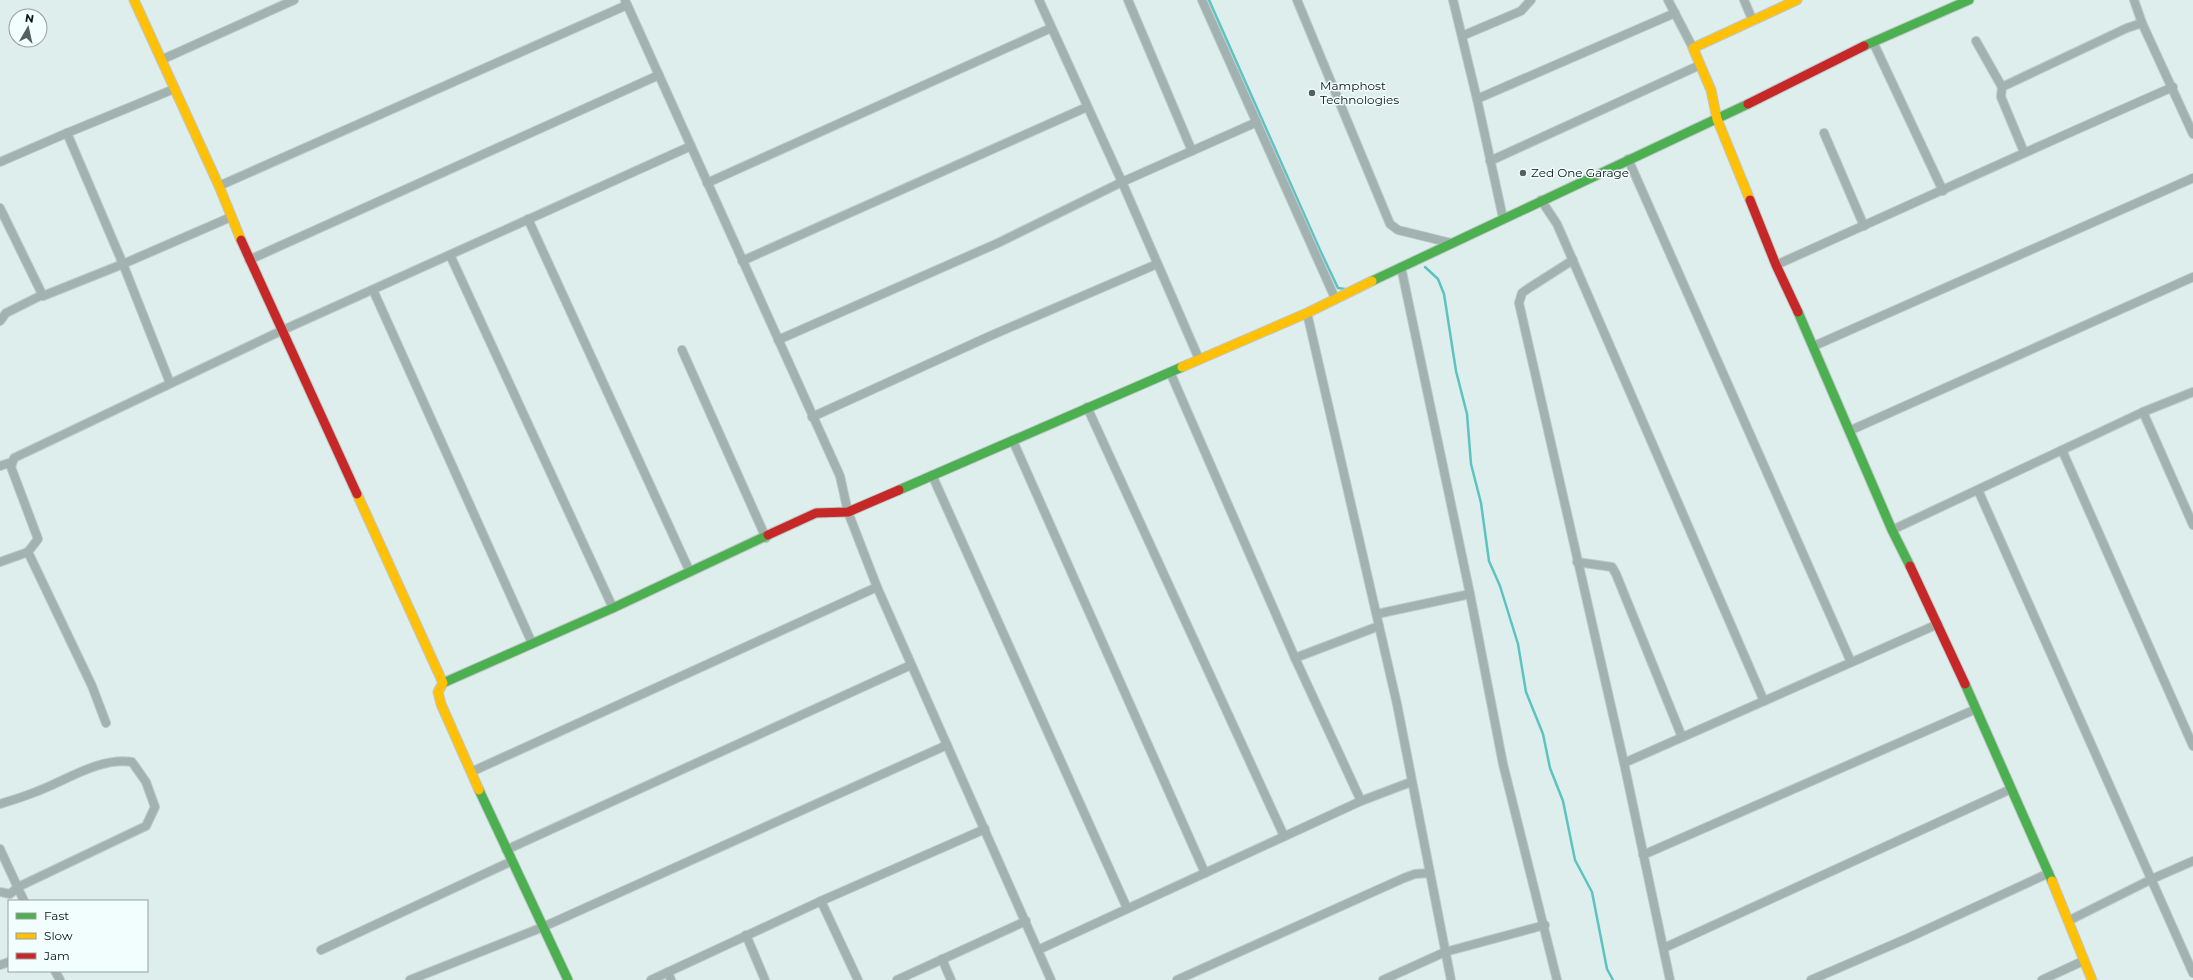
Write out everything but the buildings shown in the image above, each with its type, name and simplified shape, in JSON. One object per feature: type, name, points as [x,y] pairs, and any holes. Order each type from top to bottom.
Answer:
[{"type":"street","points":[[134,0],[219,186],[249,260],[283,330],[443,683]]},
{"type":"street","points":[[161,60],[294,0]]},
{"type":"street","points":[[1039,0],[1122,182],[1199,359]]},
{"type":"street","points":[[1128,0],[1192,151]]},
{"type":"street","points":[[1202,0],[1335,298]]},
{"type":"street","points":[[1297,0],[1390,224],[1398,230],[1451,243]]},
{"type":"street","points":[[1453,0],[1477,99],[1503,218]]},
{"type":"street","points":[[1462,36],[1521,11],[1531,0]]},
{"type":"street","points":[[1668,0],[1693,48],[1711,90],[1717,119],[1776,266],[1814,346],[1892,530],[1938,624],[2049,873],[2083,962],[2092,980]]},
{"type":"street","points":[[1744,0],[1752,19]]},
{"type":"street","points":[[1693,48],[1752,19],[1796,0]]},
{"type":"street","points":[[568,980],[506,850],[440,704],[438,692],[443,683],[613,608],[766,538],[816,513],[848,512],[1013,441],[1087,407],[1307,313],[1335,298],[1541,200],[1717,119],[1873,42],[1969,0]]},
{"type":"street","points":[[2134,0],[2142,24],[2172,87],[2190,118],[2193,134]]},
{"type":"street","points":[[219,186],[626,2],[812,417],[840,476],[848,512],[876,587],[1052,980]]},
{"type":"street","points":[[1477,99],[1674,13]]},
{"type":"street","points":[[2002,87],[2127,28],[2142,24]]},
{"type":"street","points":[[707,183],[1051,28]]},
{"type":"street","points":[[1976,41],[2002,87],[2001,97],[2024,152]]},
{"type":"street","points":[[1873,42],[1943,191]]},
{"type":"street","points":[[1490,161],[1700,65]]},
{"type":"street","points":[[249,260],[659,75]]},
{"type":"street","points":[[1776,266],[1943,191],[2024,152],[2172,87]]},
{"type":"street","points":[[0,162],[174,89]]},
{"type":"street","points":[[742,261],[1087,107]]},
{"type":"street","points":[[778,340],[998,243],[1122,182],[1257,122]]},
{"type":"street","points":[[67,133],[123,264],[170,383]]},
{"type":"street","points":[[1824,133],[1864,226]]},
{"type":"street","points":[[0,562],[28,552],[38,539],[11,467],[14,458],[283,330],[691,146]]},
{"type":"street","points":[[1628,159],[1851,662]]},
{"type":"street","points":[[1814,346],[2193,178]]},
{"type":"street","points":[[1541,200],[1557,224],[1764,701]]},
{"type":"street","points":[[0,208],[42,295]]},
{"type":"street","points":[[0,321],[6,314],[42,295],[45,296],[123,264],[231,217]]},
{"type":"street","points":[[528,219],[690,572]]},
{"type":"street","points":[[450,255],[613,608]]},
{"type":"street","points":[[1573,260],[1522,293],[1519,303],[1624,764],[1670,980]]},
{"type":"street","points":[[812,417],[990,336],[1157,264]]},
{"type":"street","points":[[1401,267],[1470,594],[1503,764],[1545,925],[1557,980]]},
{"type":"street","points":[[1849,431],[2193,276]]},
{"type":"street","points":[[373,290],[532,643]]},
{"type":"street","points":[[1307,313],[1379,626],[1451,980]]},
{"type":"street","points":[[682,350],[766,538]]},
{"type":"street","points":[[1170,372],[1295,658],[1361,801]]},
{"type":"street","points":[[1892,530],[2143,412],[2193,392]]},
{"type":"street","points":[[1087,407],[1284,836]]},
{"type":"street","points":[[2143,412],[2193,525]]},
{"type":"street","points":[[1013,441],[1205,873]]},
{"type":"street","points":[[2062,450],[2193,746]]},
{"type":"street","points":[[0,466],[12,462]]},
{"type":"street","points":[[932,475],[1127,908]]},
{"type":"street","points":[[1978,490],[2193,973]]},
{"type":"street","points":[[28,552],[92,686],[106,723]]},
{"type":"street","points":[[1577,562],[1612,567],[1682,737]]},
{"type":"street","points":[[471,772],[876,587]]},
{"type":"street","points":[[1376,614],[1470,594]]},
{"type":"street","points":[[1624,764],[1938,624]]},
{"type":"street","points":[[1295,658],[1379,626]]},
{"type":"street","points":[[506,850],[911,665]]},
{"type":"street","points":[[1643,855],[1976,709]]},
{"type":"street","points":[[410,980],[543,927],[947,744]]},
{"type":"street","points":[[0,804],[38,792],[108,762],[120,760],[132,762],[146,782],[154,807],[146,826],[18,887],[10,894],[0,892]]},
{"type":"street","points":[[1038,950],[1361,801],[1411,782]]},
{"type":"street","points":[[1664,948],[2011,789]]},
{"type":"street","points":[[651,980],[670,976],[746,935],[985,829]]},
{"type":"street","points":[[0,849],[24,900]]},
{"type":"street","points":[[2068,921],[2193,860]]},
{"type":"street","points":[[322,950],[512,861]]},
{"type":"street","points":[[1177,980],[1404,878],[1415,874],[1430,873]]},
{"type":"street","points":[[1811,980],[1908,938],[2049,873]]},
{"type":"street","points":[[821,901],[858,980]]},
{"type":"street","points":[[898,980],[1026,921]]},
{"type":"street","points":[[1383,980],[1445,952],[1545,925]]},
{"type":"street","points":[[746,935],[765,980]]},
{"type":"street","points":[[942,960],[951,980]]},
{"type":"street","points":[[2042,980],[2083,962]]},
{"type":"waterway","points":[[1209,0],[1320,250],[1338,288],[1345,289]]},
{"type":"waterway","points":[[1425,267],[1438,279],[1444,294],[1456,371],[1467,414],[1471,464],[1481,503],[1489,561],[1500,586],[1518,644],[1526,692],[1543,734],[1550,768],[1563,801],[1575,860],[1592,892],[1607,969],[1613,980]]},
{"type":"traffic: fast","points":[[1864,46],[1969,0]]},
{"type":"traffic: fast","points":[[1372,281],[1748,104]]},
{"type":"traffic: fast","points":[[1798,312],[1892,530],[1910,566]]},
{"type":"traffic: fast","points":[[899,490],[1182,367]]},
{"type":"traffic: fast","points":[[443,683],[613,608],[768,535]]},
{"type":"traffic: fast","points":[[1965,684],[2052,881]]},
{"type":"traffic: fast","points":[[479,790],[568,980]]},
{"type":"traffic: slow","points":[[134,0],[219,186],[241,240]]},
{"type":"traffic: slow","points":[[1750,200],[1717,119],[1711,90],[1693,48],[1797,0]]},
{"type":"traffic: slow","points":[[1182,367],[1307,313],[1372,281]]},
{"type":"traffic: slow","points":[[357,494],[443,683],[438,692],[441,704],[479,790]]},
{"type":"traffic: slow","points":[[2052,881],[2092,980]]},
{"type":"traffic: jam","points":[[1748,104],[1864,46]]},
{"type":"traffic: jam","points":[[1750,200],[1776,265],[1798,312]]},
{"type":"traffic: jam","points":[[241,240],[357,494]]},
{"type":"traffic: jam","points":[[768,535],[816,513],[848,512],[899,490]]},
{"type":"traffic: jam","points":[[1910,566],[1965,684]]},
{"type":"place","name":"Mamphost Technologies","points":[[1312,93]]},
{"type":"place","name":"Zed One Garage","points":[[1523,173]]}]
